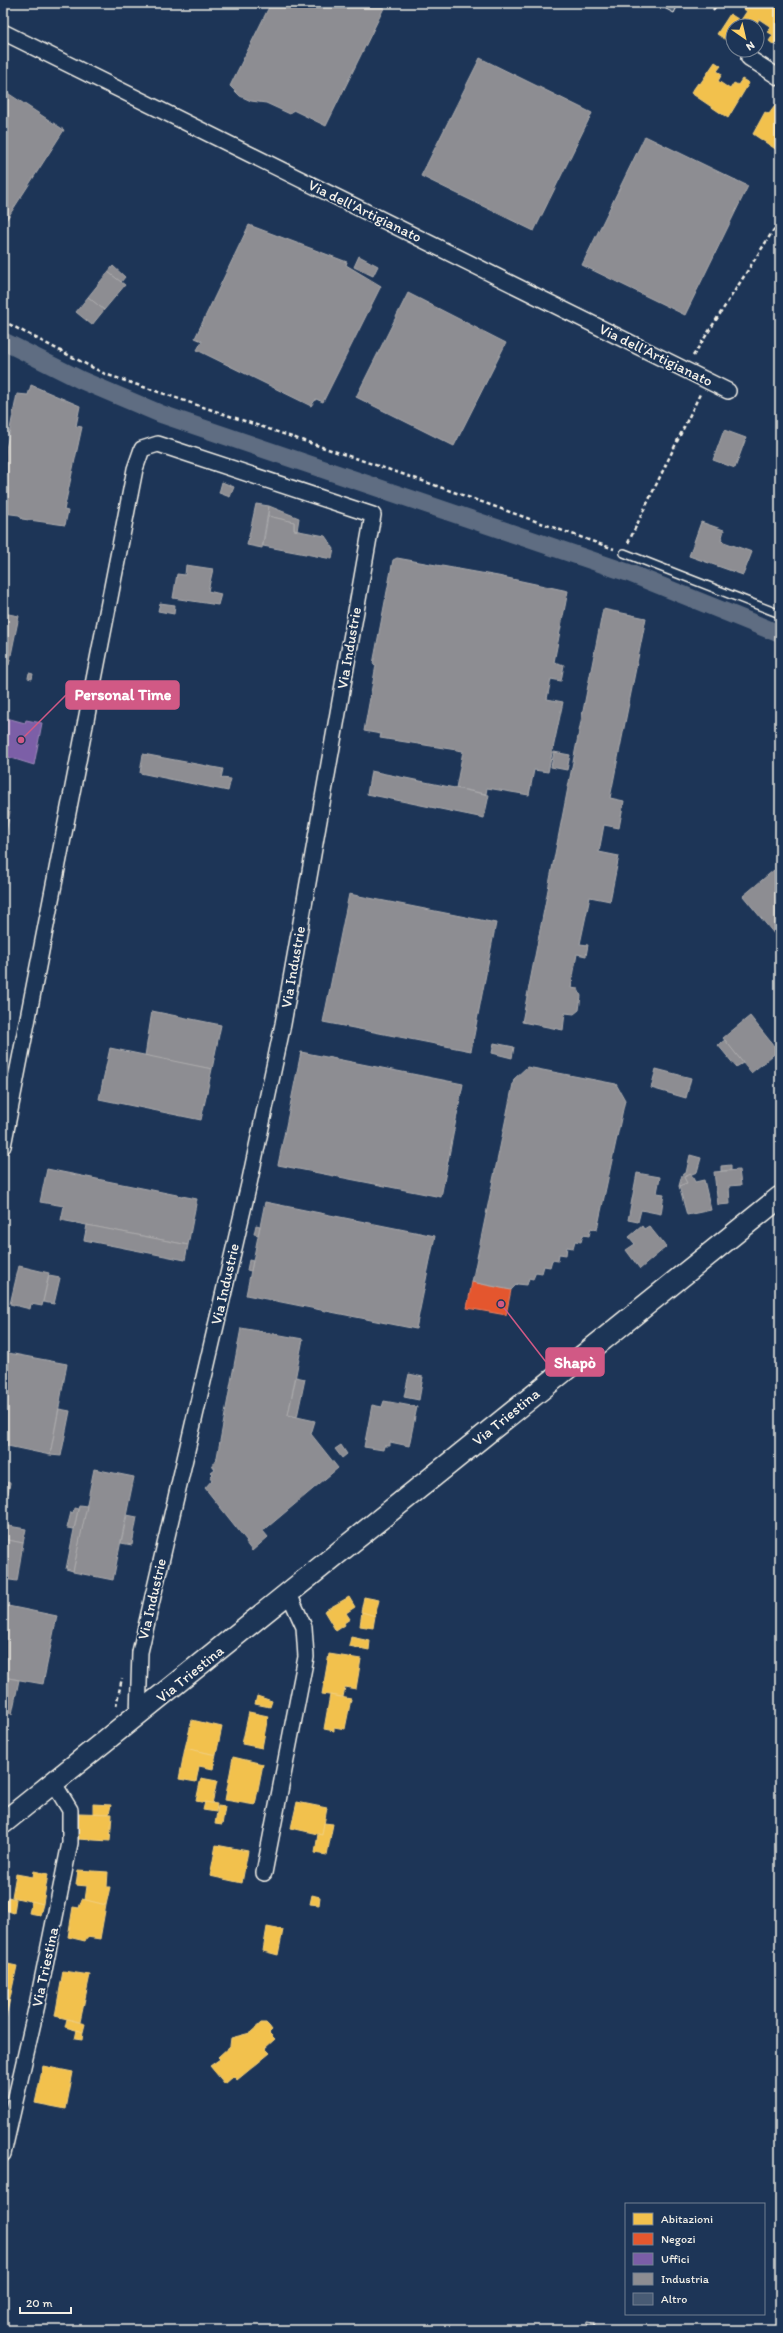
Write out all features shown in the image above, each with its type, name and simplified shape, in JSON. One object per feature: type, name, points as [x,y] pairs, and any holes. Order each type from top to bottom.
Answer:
[{"type":"main road","name":"Via Triestina","points":[[3,1823],[780,1197]]},
{"type":"street","name":"Via dell'Artigianato","points":[[3,32],[728,391]]},
{"type":"street","points":[[749,58],[780,78]]},
{"type":"street","name":"Via Industrie","points":[[3,1146],[135,469],[142,449],[158,444],[373,515],[283,1024],[245,1199],[140,1652],[138,1715]]},
{"type":"street","points":[[264,1873],[306,1657],[304,1627],[289,1594]]},
{"type":"street","name":"Via Triestina","points":[[3,2154],[39,1997],[70,1843],[70,1810],[53,1782]]},
{"type":"lane","points":[[624,553],[780,614]]},
{"type":"path","points":[[713,10],[718,3]]},
{"type":"path","points":[[693,356],[780,220]]},
{"type":"path","points":[[3,321],[105,374],[420,480],[624,553],[702,390]]},
{"type":"building: Abitazioni","points":[[747,3],[780,3],[780,36],[774,45],[769,41],[773,35],[768,32],[771,27],[765,23],[765,18],[742,18],[747,11],[743,9]]},
{"type":"building: Abitazioni","points":[[730,14],[736,18],[727,18]]},
{"type":"building: Abitazioni","points":[[725,22],[725,39],[717,34]]},
{"type":"building: Abitazioni","points":[[715,62],[721,66],[717,71],[722,74],[718,81],[730,89],[734,83],[738,85],[742,79],[749,83],[728,118],[691,93],[698,83],[700,84]]},
{"type":"building: Abitazioni","points":[[777,103],[780,105],[780,152],[753,134],[765,112],[769,114]]},
{"type":"building: Abitazioni","points":[[349,1597],[355,1607],[346,1613],[350,1619],[344,1623],[345,1625],[336,1631],[324,1611]]},
{"type":"building: Abitazioni","points":[[364,1597],[379,1600],[375,1616],[361,1612]]},
{"type":"building: Abitazioni","points":[[362,1612],[375,1616],[373,1628],[360,1626]]},
{"type":"building: Abitazioni","points":[[351,1637],[370,1641],[369,1650],[349,1646]]},
{"type":"building: Abitazioni","points":[[329,1654],[361,1659],[356,1689],[345,1687],[343,1697],[322,1694]]},
{"type":"building: Abitazioni","points":[[330,1695],[351,1699],[345,1729],[334,1727],[334,1731],[324,1729]]},
{"type":"building: Abitazioni","points":[[257,1696],[272,1701],[270,1707],[255,1704]]},
{"type":"building: Abitazioni","points":[[249,1712],[268,1716],[262,1748],[242,1744]]},
{"type":"building: Abitazioni","points":[[192,1720],[222,1727],[216,1755],[185,1748]]},
{"type":"building: Abitazioni","points":[[185,1748],[216,1755],[213,1769],[199,1766],[196,1782],[179,1779]]},
{"type":"building: Abitazioni","points":[[233,1757],[263,1764],[255,1805],[225,1800]]},
{"type":"building: Abitazioni","points":[[201,1778],[217,1781],[212,1804],[196,1801]]},
{"type":"building: Abitazioni","points":[[205,1802],[217,1804],[216,1812],[203,1810]]},
{"type":"building: Abitazioni","points":[[297,1802],[327,1808],[322,1835],[291,1828]]},
{"type":"building: Abitazioni","points":[[93,1804],[111,1805],[109,1814],[93,1813]]},
{"type":"building: Abitazioni","points":[[218,1806],[225,1807],[222,1825],[215,1824]]},
{"type":"building: Abitazioni","points":[[79,1813],[112,1814],[110,1841],[77,1839]]},
{"type":"building: Abitazioni","points":[[324,1823],[333,1824],[327,1855],[315,1853],[318,1834],[322,1835]]},
{"type":"building: Abitazioni","points":[[216,1845],[248,1851],[242,1883],[210,1876]]},
{"type":"building: Abitazioni","points":[[78,1870],[108,1872],[107,1887],[110,1887],[106,1905],[85,1900],[87,1886],[76,1885]]},
{"type":"building: Abitazioni","points":[[34,1871],[48,1874],[43,1904],[12,1897],[16,1874],[33,1877]]},
{"type":"building: Abitazioni","points":[[312,1895],[320,1897],[319,1905],[310,1904]]},
{"type":"building: Abitazioni","points":[[8,1897],[16,1899],[14,1913],[5,1910]]},
{"type":"building: Abitazioni","points":[[82,1899],[106,1905],[100,1939],[87,1937],[85,1941],[68,1937],[73,1907],[79,1908]]},
{"type":"building: Abitazioni","points":[[32,1901],[43,1904],[40,1915],[29,1913]]},
{"type":"building: Abitazioni","points":[[267,1927],[283,1930],[278,1955],[263,1951]]},
{"type":"building: Abitazioni","points":[[3,1963],[17,1966],[6,2017],[3,2016]]},
{"type":"building: Abitazioni","points":[[63,1971],[90,1975],[80,2022],[55,2016]]},
{"type":"building: Abitazioni","points":[[67,2019],[85,2024],[83,2032],[65,2027]]},
{"type":"building: Abitazioni","points":[[261,2023],[266,2023],[269,2026],[272,2030],[269,2033],[275,2039],[265,2048],[270,2053],[237,2080],[234,2076],[225,2084],[210,2066],[220,2059],[218,2057],[230,2046],[231,2038],[250,2033]]},
{"type":"building: Abitazioni","points":[[77,2030],[83,2032],[82,2040],[75,2039]]},
{"type":"building: Abitazioni","points":[[43,2066],[73,2072],[66,2109],[35,2103]]},
{"type":"building: Negozi","points":[[472,1282],[511,1290],[506,1315],[467,1308]]},
{"type":"building: Uffici","points":[[3,717],[25,723],[26,720],[42,723],[34,765],[5,756],[3,759]]},
{"type":"building: Industria","points":[[271,3],[374,3],[384,8],[326,126],[293,110],[290,114],[266,103],[251,101],[240,96],[230,86]]},
{"type":"building: Industria","points":[[480,58],[592,113],[534,231],[421,176]]},
{"type":"building: Industria","points":[[3,90],[64,130],[3,225]]},
{"type":"building: Industria","points":[[645,136],[748,186],[685,315],[582,265]]},
{"type":"building: Industria","points":[[249,225],[347,262],[346,265],[381,286],[323,402],[316,399],[311,406],[197,350],[202,341],[195,338]]},
{"type":"building: Industria","points":[[359,256],[378,266],[373,276],[354,267]]},
{"type":"building: Industria","points":[[113,266],[125,277],[121,282],[108,272]]},
{"type":"building: Industria","points":[[108,272],[125,285],[104,310],[88,297]]},
{"type":"building: Industria","points":[[408,293],[506,343],[454,446],[356,397]]},
{"type":"building: Industria","points":[[88,297],[104,310],[92,325],[76,312]]},
{"type":"building: Industria","points":[[31,385],[80,406],[76,426],[82,427],[64,510],[68,511],[65,525],[22,519],[19,515],[3,513],[3,464],[17,394],[28,395]]},
{"type":"building: Industria","points":[[724,430],[746,438],[735,468],[713,460]]},
{"type":"building: Industria","points":[[222,482],[234,487],[230,497],[219,493]]},
{"type":"building: Industria","points":[[256,504],[269,506],[262,548],[247,545]]},
{"type":"building: Industria","points":[[269,506],[299,518],[297,531],[294,530],[294,522],[268,516]]},
{"type":"building: Industria","points":[[268,516],[294,522],[294,530],[325,536],[334,549],[332,559],[263,546]]},
{"type":"building: Industria","points":[[701,522],[724,530],[721,541],[752,552],[743,575],[689,556]]},
{"type":"building: Industria","points":[[397,558],[498,576],[568,591],[554,662],[564,665],[561,681],[551,679],[547,699],[563,702],[548,772],[534,770],[529,795],[487,788],[486,794],[456,788],[463,751],[380,738],[381,734],[364,731],[376,665],[373,664],[393,560]]},
{"type":"building: Industria","points":[[186,565],[213,569],[208,591],[221,594],[218,605],[173,598],[177,574],[185,575]]},
{"type":"building: Industria","points":[[160,603],[175,605],[174,614],[158,611]]},
{"type":"building: Industria","points":[[603,609],[646,618],[610,798],[624,801],[619,828],[604,825],[599,852],[619,856],[610,901],[590,897],[580,944],[588,945],[586,956],[577,954],[571,988],[578,989],[581,996],[579,1010],[574,1014],[565,1013],[563,1030],[522,1022]]},
{"type":"building: Industria","points":[[3,613],[19,616],[9,665],[3,664]]},
{"type":"building: Industria","points":[[29,673],[33,674],[32,679],[28,678]]},
{"type":"building: Industria","points":[[554,752],[570,755],[567,770],[551,767]]},
{"type":"building: Industria","points":[[143,754],[223,769],[221,778],[231,779],[228,791],[140,773]]},
{"type":"building: Industria","points":[[371,771],[489,795],[484,818],[367,794]]},
{"type":"building: Industria","points":[[3,811],[10,812],[3,848]]},
{"type":"building: Industria","points":[[774,870],[780,877],[780,941],[743,896]]},
{"type":"building: Industria","points":[[349,894],[496,923],[471,1051],[323,1022]]},
{"type":"building: Industria","points":[[152,1011],[221,1025],[212,1069],[145,1056]]},
{"type":"building: Industria","points":[[750,1016],[778,1051],[751,1073],[723,1038]]},
{"type":"building: Industria","points":[[725,1040],[743,1063],[736,1067],[718,1045]]},
{"type":"building: Industria","points":[[494,1043],[514,1047],[512,1058],[492,1053]]},
{"type":"building: Industria","points":[[110,1048],[212,1069],[201,1120],[99,1099]]},
{"type":"building: Industria","points":[[301,1052],[463,1084],[441,1197],[278,1165]]},
{"type":"building: Industria","points":[[527,1067],[616,1084],[625,1100],[597,1230],[591,1228],[589,1236],[583,1235],[581,1242],[575,1241],[573,1248],[567,1247],[566,1255],[559,1254],[558,1261],[552,1260],[550,1267],[544,1266],[542,1273],[536,1272],[533,1279],[529,1278],[527,1285],[517,1284],[511,1290],[472,1282],[514,1079]]},
{"type":"building: Industria","points":[[656,1069],[691,1078],[686,1098],[651,1088]]},
{"type":"building: Industria","points":[[690,1155],[701,1158],[697,1172],[684,1177],[687,1183],[679,1186],[682,1175],[686,1173]]},
{"type":"building: Industria","points":[[731,1165],[731,1170],[721,1171],[721,1166]]},
{"type":"building: Industria","points":[[47,1169],[197,1199],[188,1245],[61,1220],[64,1206],[40,1202]]},
{"type":"building: Industria","points":[[739,1170],[741,1185],[729,1186],[730,1204],[718,1205],[714,1172]]},
{"type":"building: Industria","points":[[637,1173],[660,1177],[657,1193],[664,1194],[661,1214],[641,1210],[638,1222],[628,1220]]},
{"type":"building: Industria","points":[[691,1174],[695,1182],[704,1180],[711,1210],[687,1215],[679,1186],[687,1183],[684,1177]]},
{"type":"building: Industria","points":[[265,1202],[435,1236],[416,1329],[246,1295]]},
{"type":"building: Industria","points":[[87,1225],[188,1245],[185,1260],[84,1240]]},
{"type":"building: Industria","points":[[256,1225],[260,1226],[258,1235],[254,1234]]},
{"type":"building: Industria","points":[[642,1226],[644,1229],[649,1226],[666,1247],[640,1269],[626,1250],[635,1244],[629,1237]]},
{"type":"building: Industria","points":[[249,1260],[253,1261],[251,1271],[247,1270]]},
{"type":"building: Industria","points":[[19,1266],[49,1273],[42,1306],[31,1304],[30,1309],[10,1304]]},
{"type":"building: Industria","points":[[49,1276],[60,1278],[54,1304],[43,1302]]},
{"type":"building: Industria","points":[[241,1328],[303,1339],[288,1415],[315,1421],[311,1434],[338,1468],[263,1531],[268,1537],[252,1551],[246,1543],[247,1541],[205,1488],[212,1480],[210,1477],[213,1474],[211,1472],[215,1469],[212,1465],[217,1457]]},
{"type":"building: Industria","points":[[3,1352],[67,1364],[50,1455],[3,1445]]},
{"type":"building: Industria","points":[[409,1374],[423,1377],[419,1400],[404,1397]]},
{"type":"building: Industria","points":[[296,1377],[305,1379],[297,1417],[288,1415]]},
{"type":"building: Industria","points":[[384,1401],[417,1407],[409,1446],[390,1442],[390,1446],[384,1446],[383,1450],[364,1447],[372,1405],[382,1407]]},
{"type":"building: Industria","points":[[59,1409],[70,1411],[61,1456],[50,1455]]},
{"type":"building: Industria","points":[[341,1445],[347,1454],[342,1458],[335,1449]]},
{"type":"building: Industria","points":[[94,1469],[134,1477],[113,1580],[73,1572]]},
{"type":"building: Industria","points":[[3,1481],[10,1483],[8,1494],[3,1493]]},
{"type":"building: Industria","points":[[79,1505],[87,1506],[73,1571],[66,1569]]},
{"type":"building: Industria","points":[[74,1508],[78,1509],[74,1529],[67,1528],[71,1512],[73,1513]]},
{"type":"building: Industria","points":[[127,1515],[137,1517],[132,1545],[121,1543]]},
{"type":"building: Industria","points":[[3,1525],[26,1529],[23,1543],[3,1539]]},
{"type":"building: Industria","points":[[3,1539],[23,1543],[17,1581],[3,1579]]},
{"type":"building: Industria","points":[[3,1605],[57,1616],[43,1684],[3,1677]]},
{"type":"building: Industria","points":[[3,1677],[19,1680],[12,1714],[3,1712]]},
{"type":"building: Altro","points":[[654,3],[679,3],[674,13]]},
{"type":"building: Altro","points":[[588,2322],[595,2323],[594,2330],[587,2330]]},
{"type":"waterway","points":[[3,341],[81,380],[161,414],[629,573],[780,634]]},
{"type":"place","name":"Personal Time","points":[[21,740]]},
{"type":"place","name":"Shapò","points":[[501,1304]]}]
